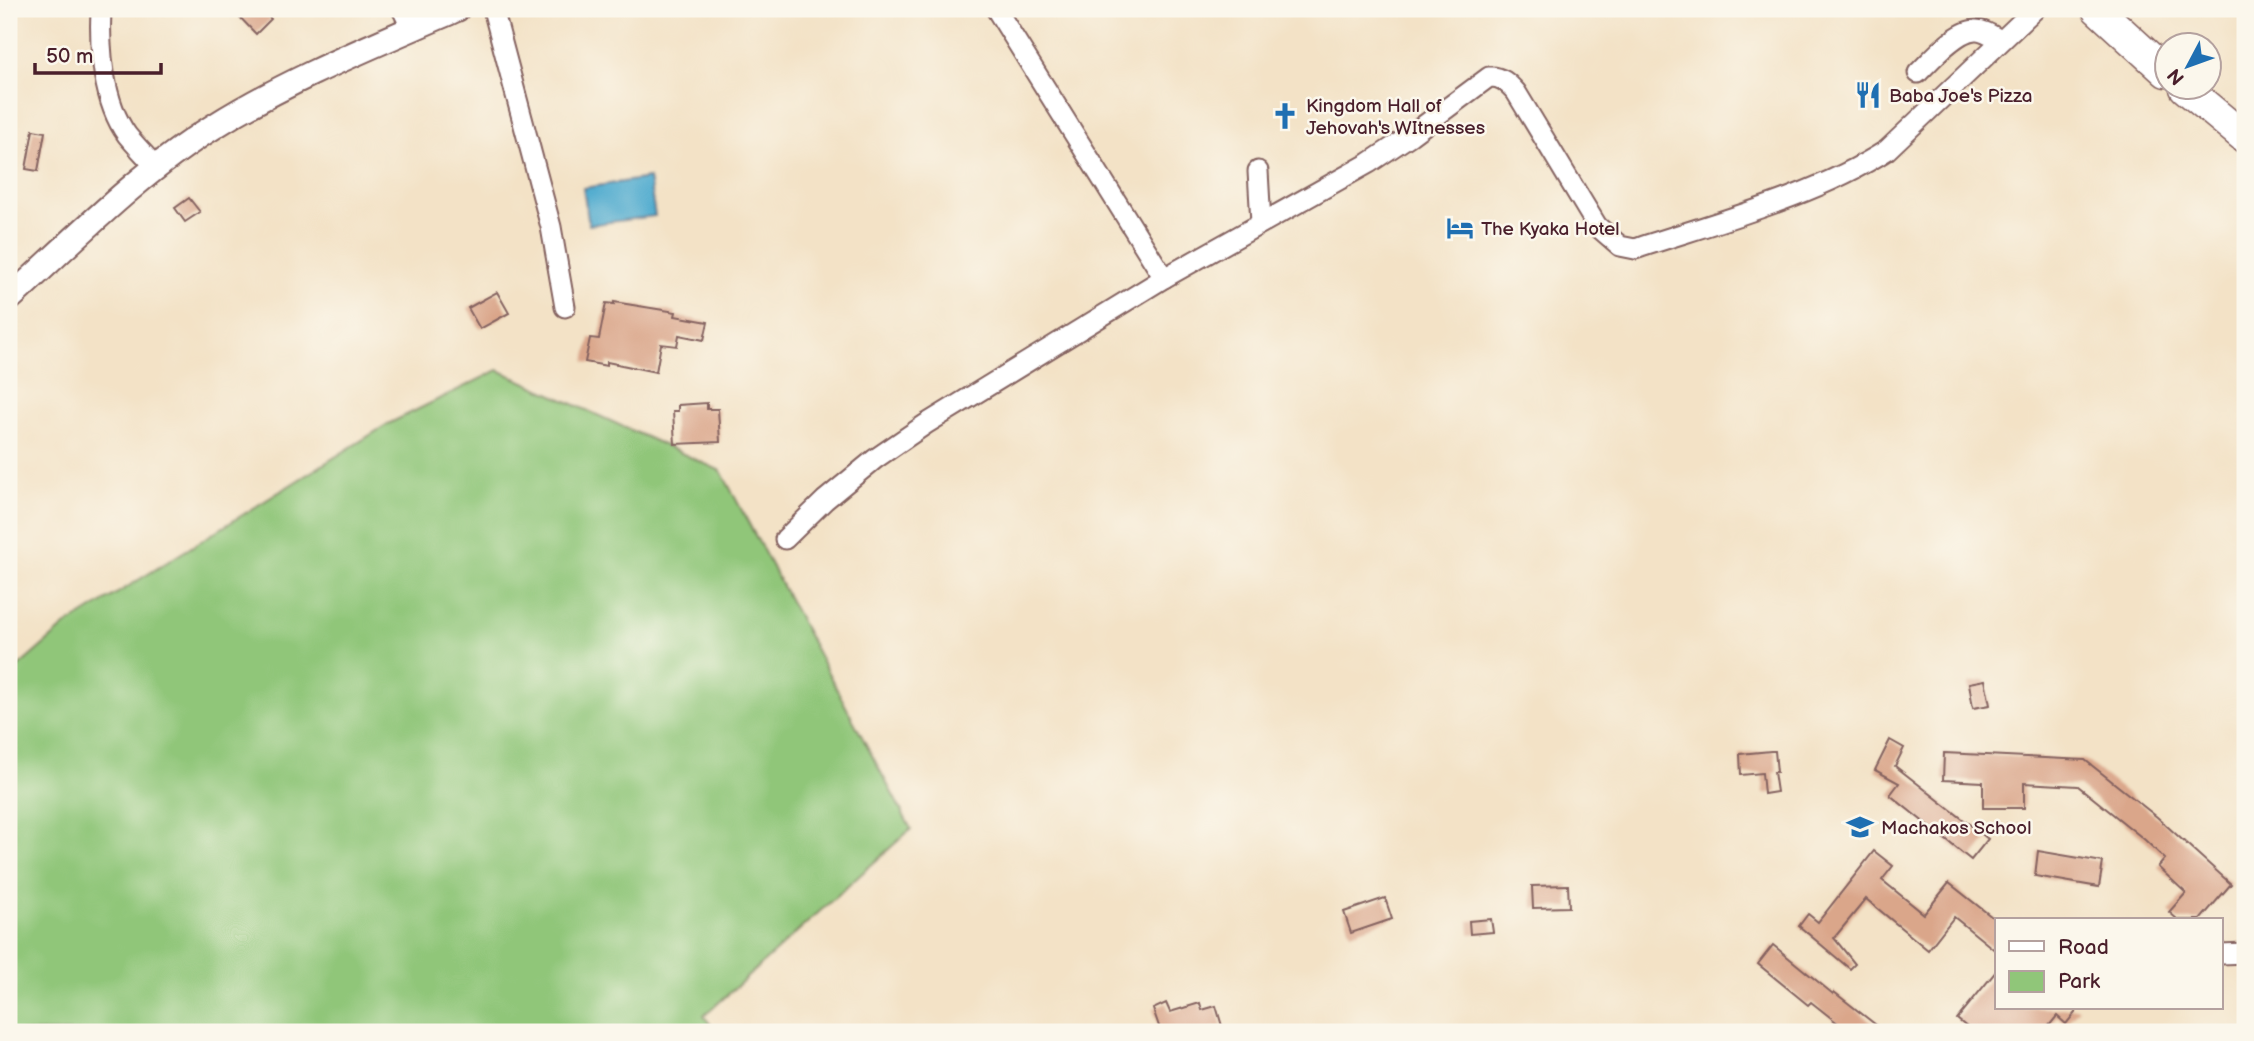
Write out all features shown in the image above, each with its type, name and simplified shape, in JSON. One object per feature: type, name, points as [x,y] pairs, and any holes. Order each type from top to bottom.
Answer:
[{"type":"highway","points":[[2097,9],[2152,59]]},
{"type":"highway","points":[[2202,102],[2245,138]]},
{"type":"main road","points":[[9,299],[156,167],[211,128],[407,19],[457,9]]},
{"type":"street","points":[[101,9],[105,79],[114,111],[127,134],[156,167]]},
{"type":"street","points":[[494,9],[551,227],[565,307]]},
{"type":"street","points":[[996,9],[1164,278]]},
{"type":"street","points":[[785,539],[825,500],[926,424],[1164,278],[1369,163],[1411,135],[1484,79],[1493,77],[1504,80],[1516,92],[1597,226],[1620,246],[1635,249],[1786,198],[1873,159],[1887,150],[2035,9]]},
{"type":"street","points":[[1918,73],[1956,37],[1965,33],[1982,30],[2000,40]]},
{"type":"street","points":[[1258,171],[1261,223]]},
{"type":"street","points":[[2222,954],[2245,953]]},
{"type":"green space","points":[[498,370],[721,471],[911,829],[704,1016],[716,1032],[9,1032],[9,675],[65,626],[388,424]]},
{"type":"water","points":[[649,178],[655,216],[589,225],[583,188]]},
{"type":"building","points":[[232,9],[261,9],[271,19],[256,34]]},
{"type":"building","points":[[33,130],[45,132],[38,171],[26,169]]},
{"type":"building","points":[[189,198],[200,212],[185,222],[175,208]]},
{"type":"building","points":[[497,292],[509,313],[480,329],[468,308]]},
{"type":"building","points":[[606,303],[676,312],[675,316],[708,322],[704,340],[679,335],[677,346],[661,344],[656,372],[607,362],[607,366],[585,362],[590,338],[599,339]]},
{"type":"building","points":[[707,403],[707,409],[718,409],[720,442],[675,444],[673,411],[678,411],[678,405]]},
{"type":"building","points":[[1985,680],[1990,705],[1973,708],[1969,683]]},
{"type":"building","points":[[1890,740],[1904,748],[1895,766],[1988,839],[1971,860],[1890,795],[1899,783],[1875,770]]},
{"type":"building","points":[[1775,751],[1777,792],[1764,794],[1762,773],[1741,775],[1740,754]]},
{"type":"building","points":[[1944,753],[2085,760],[2157,817],[2231,884],[2202,918],[2176,918],[2169,912],[2186,893],[2158,867],[2165,859],[2078,786],[2024,783],[2024,808],[1983,808],[1983,782],[1943,780]]},
{"type":"building","points":[[1874,851],[1893,866],[1882,880],[1924,914],[1949,883],[1995,919],[1995,950],[1954,917],[1928,950],[1866,899],[1834,938],[1855,964],[1850,969],[1799,926],[1808,914],[1818,922]]},
{"type":"building","points":[[2038,851],[2103,862],[2099,887],[2035,876]]},
{"type":"building","points":[[1568,885],[1569,907],[1533,908],[1532,886]]},
{"type":"building","points":[[1385,898],[1392,919],[1351,933],[1344,912]]},
{"type":"building","points":[[1491,919],[1493,932],[1470,934],[1469,921]]},
{"type":"building","points":[[1773,945],[1885,1032],[1849,1032],[1811,1002],[1808,1005],[1758,964]]},
{"type":"building","points":[[1995,972],[1995,1010],[2077,1010],[2066,1024],[2057,1016],[2044,1032],[1973,1032],[1957,1019]]},
{"type":"building","points":[[1166,1003],[1170,1012],[1200,1003],[1202,1010],[1216,1006],[1222,1026],[1200,1032],[1161,1032],[1153,1009]]},
{"type":"place","name":"Baba Joe's Pizza","points":[[1868,95]]},
{"type":"place","name":"Kingdom Hall of Jehovah's WItnesses","points":[[1285,116]]},
{"type":"place","name":"The Kyaka Hotel","points":[[1460,228]]},
{"type":"place","name":"Machakos School","points":[[1860,827]]}]
